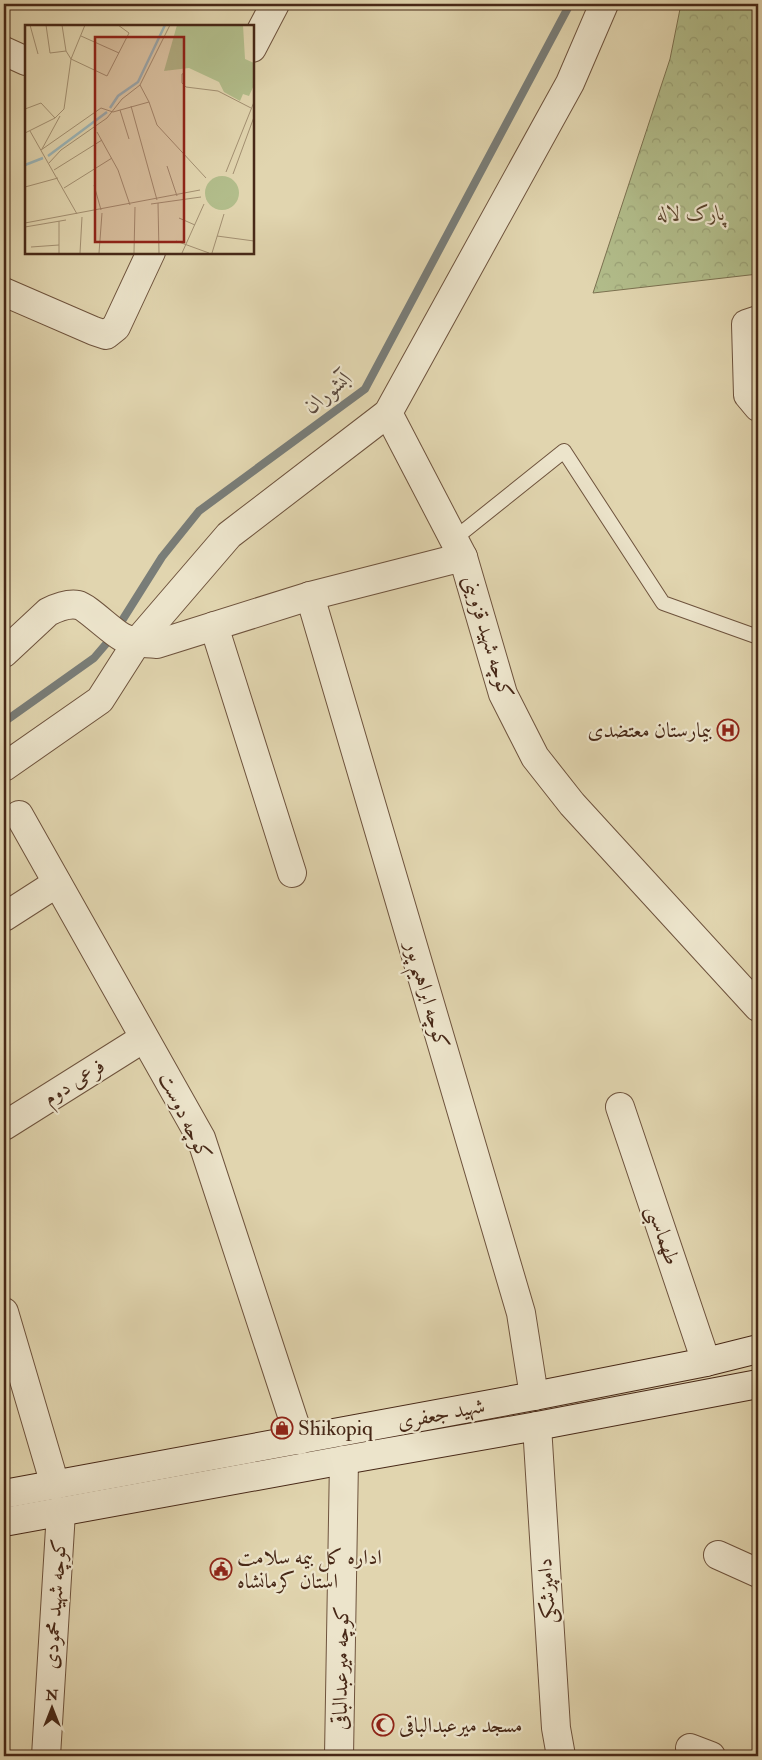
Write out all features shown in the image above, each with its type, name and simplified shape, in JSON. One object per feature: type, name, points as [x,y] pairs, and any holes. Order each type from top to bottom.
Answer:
[{"type":"street","points":[[254,44],[275,4]]},
{"type":"street","points":[[4,767],[100,700],[130,640],[229,535],[388,413],[570,83],[604,4]]},
{"type":"street","points":[[4,51],[25,61]]},
{"type":"street","points":[[4,292],[106,335],[116,327],[150,254]]},
{"type":"street","points":[[758,320],[746,324],[748,395],[758,407]]},
{"type":"street","points":[[388,413],[459,548]]},
{"type":"street","name":"کوچه شهید قزوینی","points":[[130,640],[157,644],[459,548],[503,694],[535,757],[572,804],[758,1007]]},
{"type":"street","name":"کوچه ابراهیم پور","points":[[310,596],[521,1313],[534,1396]]},
{"type":"street","points":[[4,653],[48,612],[69,605],[79,605],[130,640]]},
{"type":"street","points":[[214,626],[292,873]]},
{"type":"street","name":"کوچه دوست","points":[[19,815],[201,1138],[300,1440]]},
{"type":"street","points":[[4,917],[57,883]]},
{"type":"street","name":"فرعی دوم","points":[[4,1126],[144,1038]]},
{"type":"street","name":"طهماسبی","points":[[620,1108],[706,1362]]},
{"type":"street","points":[[4,1312],[55,1485]]},
{"type":"street","name":"شهید جعفری","points":[[4,1494],[534,1396],[706,1362],[758,1349]]},
{"type":"street","name":"شهید جعفری","points":[[4,1522],[537,1426],[758,1384]]},
{"type":"street","name":"دامپزشکی","points":[[537,1426],[556,1728],[561,1756]]},
{"type":"street","name":"کوچه میرعبدالباقی","points":[[339,1756],[344,1460]]},
{"type":"street","name":"کوچه شهید محمودی","points":[[46,1756],[62,1512]]},
{"type":"street","points":[[718,1555],[758,1572]]},
{"type":"lane","points":[[459,548],[564,451],[663,603],[758,638]]},
{"type":"green space","name":"پارک لاله","points":[[681,4],[758,4],[758,274],[593,293],[670,59]]},
{"type":"waterway","name":"آبشوران","points":[[118,627],[162,557],[199,511],[365,389],[570,4]]},
{"type":"waterway","name":"آبشوران","points":[[4,722],[94,658],[112,637]]},
{"type":"place","name":"بیمارستان معتضدی","points":[[728,730]]},
{"type":"place","name":"Shikopiq","points":[[282,1428]]},
{"type":"place","name":"اداره کل بیمه سلامت استان کرمانشاه","points":[[221,1569]]},
{"type":"place","name":"مسجد میرعبدالباقی","points":[[383,1725]]}]
